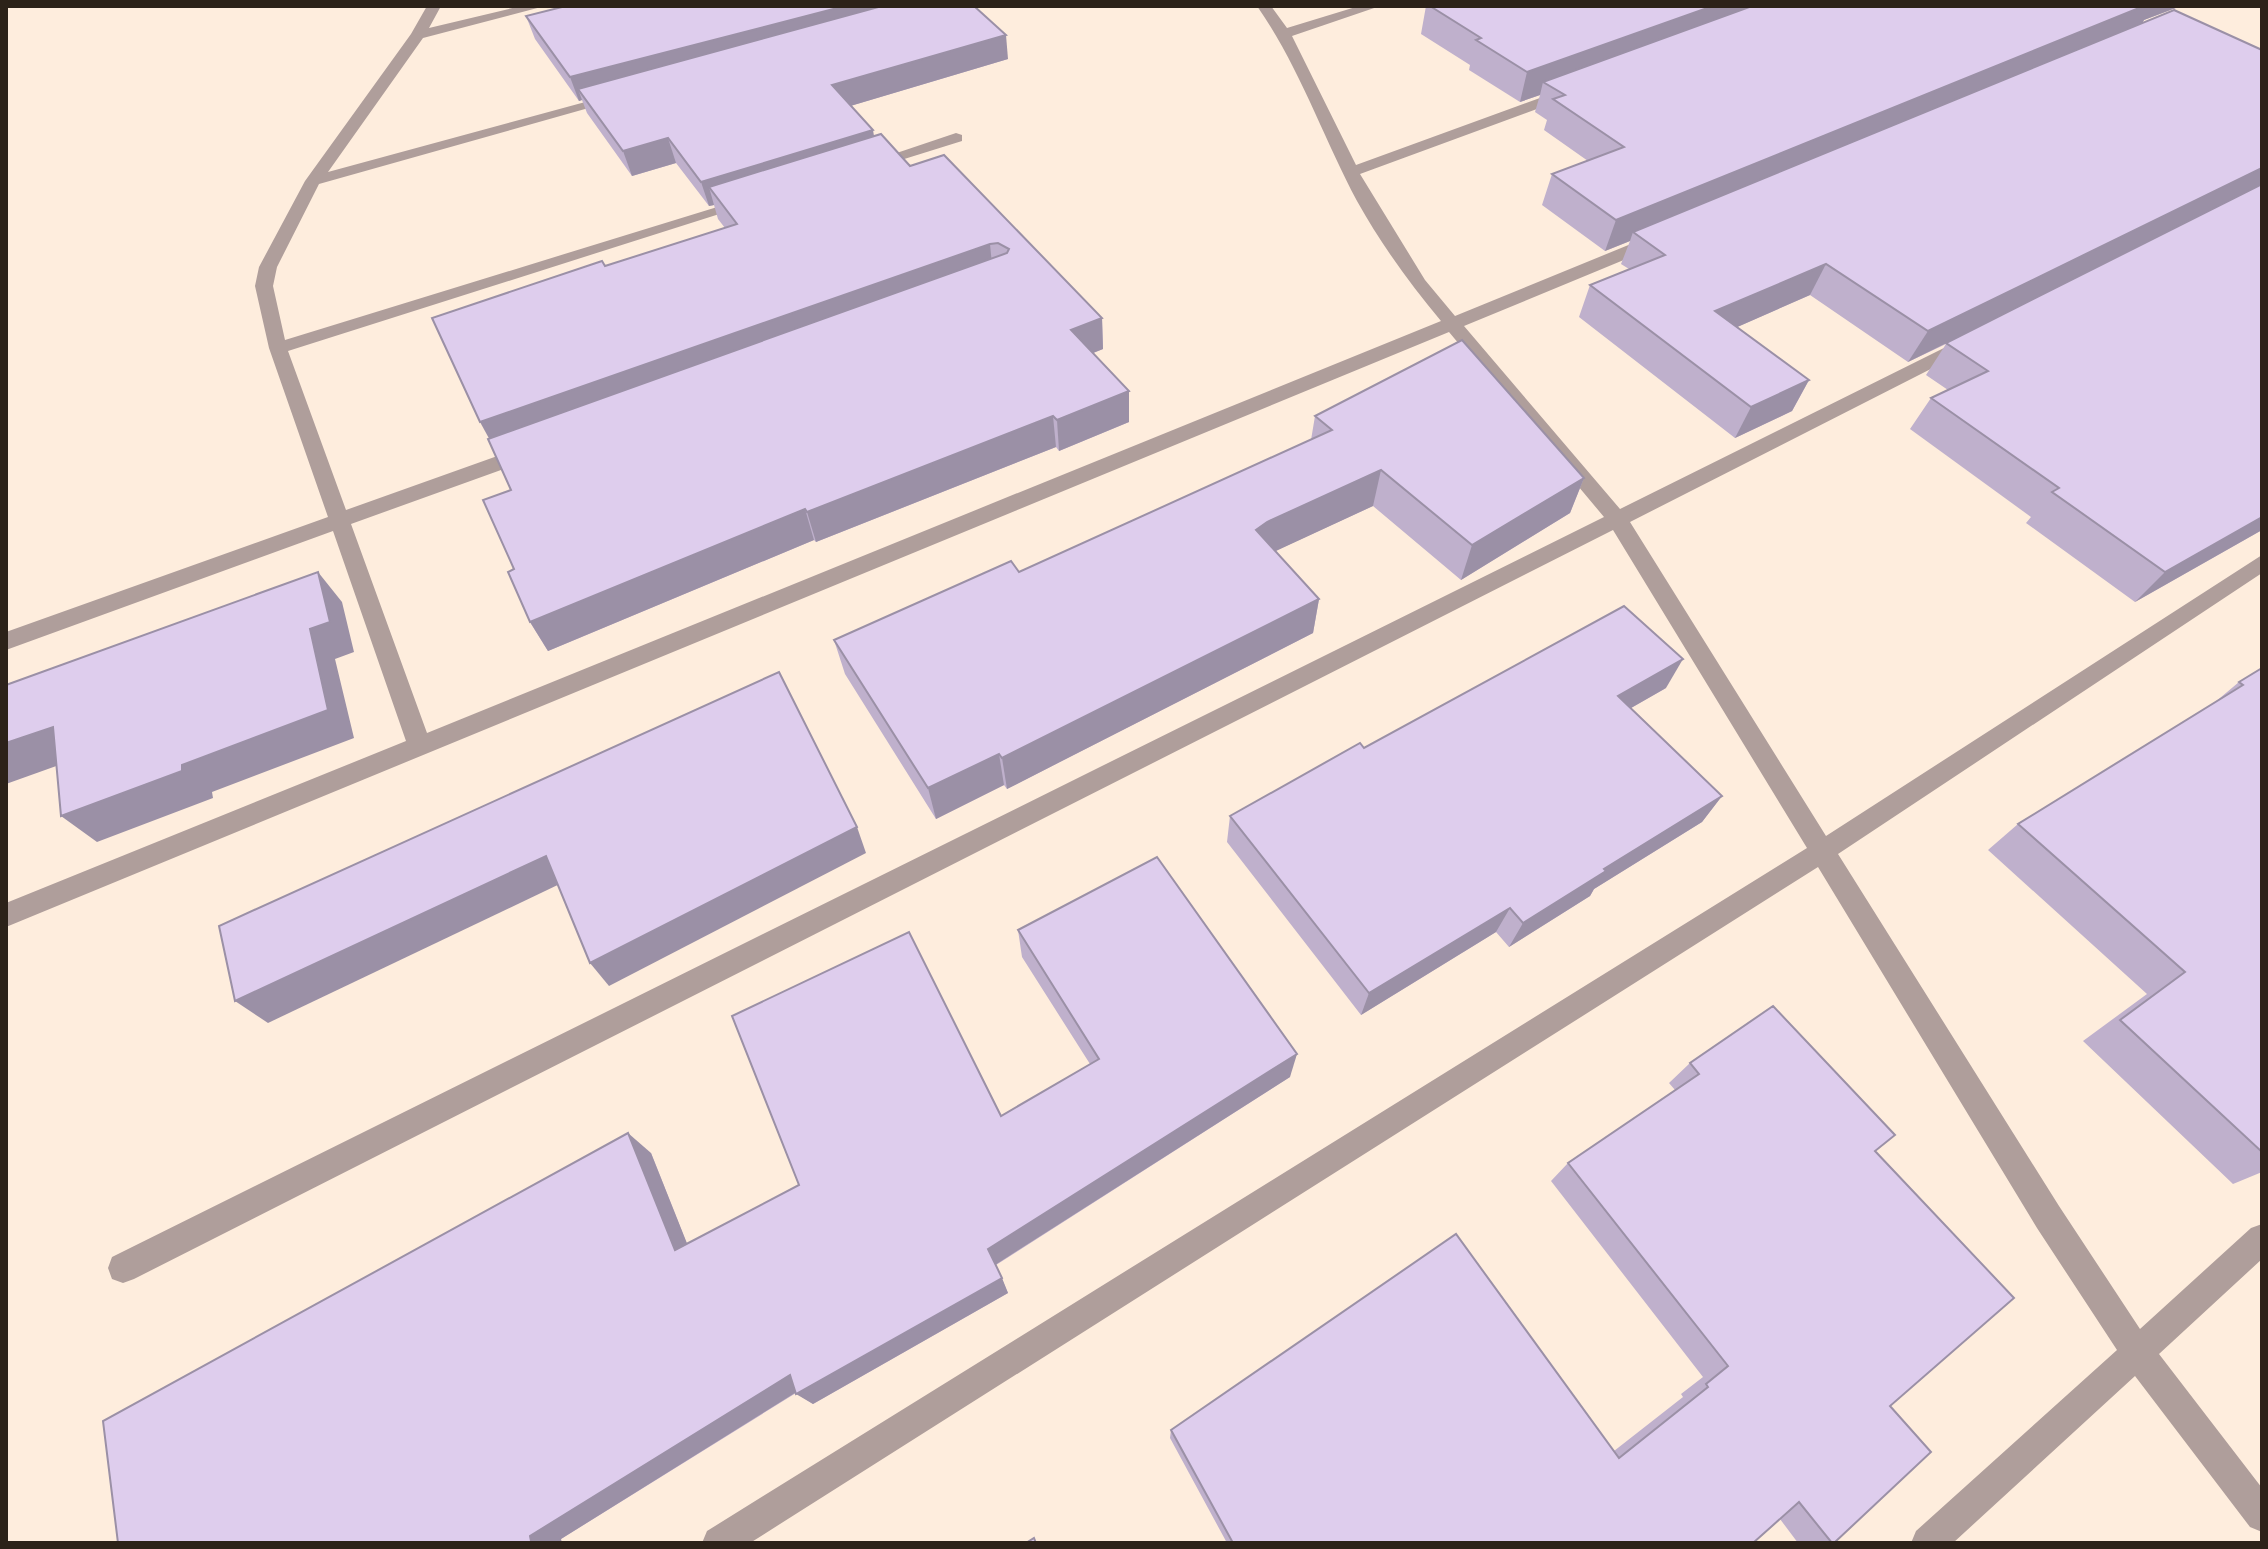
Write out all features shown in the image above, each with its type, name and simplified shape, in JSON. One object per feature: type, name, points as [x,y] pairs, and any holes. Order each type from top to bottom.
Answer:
[{"type":"street","points":[[420,747],[342,520],[278,348],[264,286],[268,267],[313,181],[418,35],[434,6]]},
{"type":"street","points":[[418,35],[538,6]]},
{"type":"street","points":[[1264,6],[1284,34],[1366,202],[1418,283],[1618,520],[2048,1217],[2137,1352],[2262,1515]]},
{"type":"street","points":[[1284,34],[1373,6]]},
{"type":"street","points":[[1351,172],[1586,86]]},
{"type":"street","points":[[313,181],[633,93]]},
{"type":"street","points":[[850,170],[956,138]]},
{"type":"street","points":[[278,348],[760,198]]},
{"type":"street","points":[[8,914],[1674,232]]},
{"type":"street","points":[[123,1268],[1982,336]]},
{"type":"street","points":[[6,641],[551,444]]},
{"type":"street","points":[[719,1543],[1823,851],[2262,563]]},
{"type":"street","points":[[1928,1543],[2262,1239]]},
{"type":"building","points":[[566,6],[845,6],[570,77],[526,16]]},
{"type":"building","points":[[882,6],[974,6],[1006,35],[832,85],[873,130],[701,182],[668,138],[623,151],[578,89]]},
{"type":"building","points":[[1430,6],[1713,6],[1527,72]]},
{"type":"building","points":[[1752,6],[2144,6],[1616,220],[1552,174],[1624,147],[1553,99],[1565,95],[1543,82]]},
{"type":"building","points":[[2174,10],[2262,50],[2262,168],[1928,331],[1826,264],[1715,311],[1809,380],[1751,407],[1590,285],[1665,255],[1633,232]]},
{"type":"building","points":[[881,134],[910,166],[944,155],[1102,318],[1071,330],[1129,391],[1057,420],[1053,416],[807,512],[805,509],[530,622],[508,572],[514,569],[483,500],[511,490],[488,439],[1007,253],[1009,249],[998,243],[990,244],[480,422],[432,318],[602,261],[605,266],[737,224],[709,187]]},
{"type":"building","points":[[2262,184],[2262,517],[2165,572],[2052,492],[2059,488],[1931,398],[1988,371],[1946,343]]},
{"type":"building","points":[[1462,340],[1584,478],[1472,545],[1381,470],[1267,522],[1256,530],[1319,599],[1002,758],[999,754],[928,788],[834,640],[1011,561],[1019,572],[1332,430],[1315,416]]},
{"type":"building","points":[[318,572],[330,622],[310,629],[328,710],[182,765],[182,771],[61,816],[53,727],[6,743],[6,685]]},
{"type":"building","points":[[1624,606],[1683,659],[1618,696],[1722,796],[1523,923],[1510,908],[1369,993],[1230,816],[1360,743],[1364,748]]},
{"type":"building","points":[[2262,668],[2262,1152],[2120,1020],[2185,972],[2018,824],[2243,685],[2239,682]]},
{"type":"building","points":[[779,672],[857,827],[590,963],[546,856],[235,1001],[219,926]]},
{"type":"building","points":[[1157,857],[1297,1054],[988,1249],[1002,1278],[796,1394],[790,1375],[530,1536],[528,1543],[118,1543],[103,1421],[628,1133],[675,1250],[799,1185],[732,1016],[909,932],[1001,1116],[1099,1059],[1018,930]]},
{"type":"building","points":[[1773,1006],[1895,1135],[1875,1151],[2014,1298],[1890,1406],[1931,1452],[1834,1543],[1799,1502],[1753,1543],[1233,1543],[1171,1430],[1456,1234],[1619,1458],[1708,1387],[1706,1384],[1728,1366],[1568,1163],[1699,1074],[1690,1063]]}]
